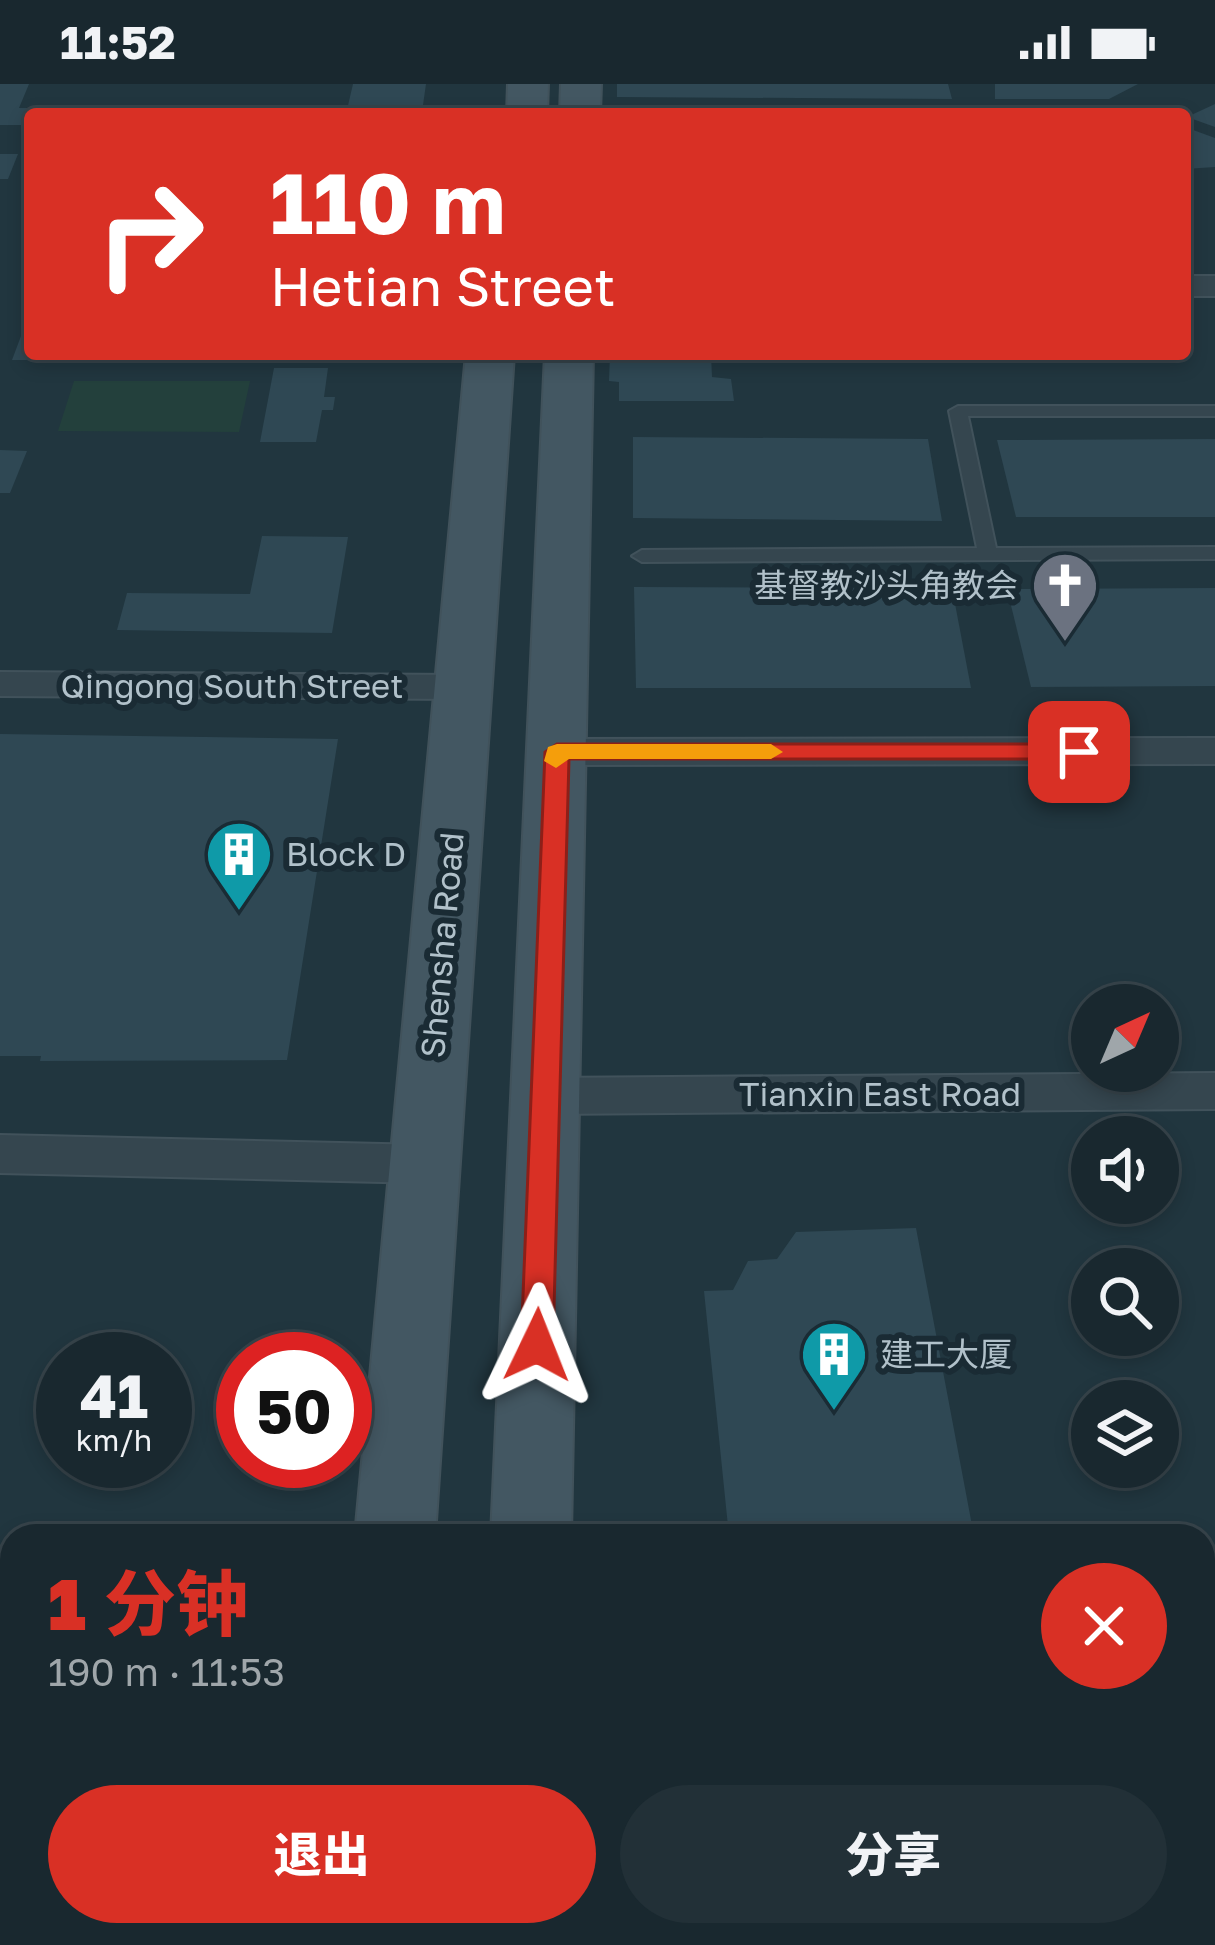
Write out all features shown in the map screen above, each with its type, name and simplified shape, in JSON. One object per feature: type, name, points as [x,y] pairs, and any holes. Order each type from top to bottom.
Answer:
[{"type":"main road","name":"Shensha Road","points":[[395,1524],[490,360]]},
{"type":"main road","points":[[531,1524],[569,360]]},
{"type":"street","name":"Qingong South Street","points":[[0,684],[463,687]]},
{"type":"street","points":[[557,752],[1215,752]]},
{"type":"street","name":"Tianxin East Road","points":[[546,1096],[1215,1091]]},
{"type":"street","points":[[0,1154],[424,1164]]},
{"type":"lane","points":[[988,555],[958,411],[1215,411]]},
{"type":"lane","points":[[642,556],[1215,553]]},
{"type":"green space","points":[[74,381],[250,381],[239,432],[58,431]]},
{"type":"building","points":[[0,84],[29,84],[19,108],[24,108],[24,125],[0,125]]},
{"type":"building","points":[[353,84],[426,84],[423,108],[347,108]]},
{"type":"building","points":[[617,84],[948,84],[952,99],[617,97]]},
{"type":"building","points":[[995,84],[1138,84],[1109,99],[995,99]]},
{"type":"building","points":[[1215,104],[1215,127],[1191,118]]},
{"type":"building","points":[[1191,129],[1215,138],[1215,167],[1191,169]]},
{"type":"building","points":[[0,154],[18,154],[8,179],[0,179]]},
{"type":"building","points":[[24,328],[24,360],[12,360]]},
{"type":"building","points":[[144,360],[353,360],[353,361]]},
{"type":"building","points":[[610,360],[711,360],[712,377],[731,379],[734,401],[619,401],[619,382],[609,381]]},
{"type":"building","points":[[274,368],[328,368],[324,397],[335,397],[333,410],[322,410],[316,442],[260,442]]},
{"type":"building","points":[[633,437],[928,439],[942,521],[633,518]]},
{"type":"building","points":[[1215,439],[1215,517],[1016,517],[997,440]]},
{"type":"building","points":[[0,450],[27,451],[10,493],[0,493]]},
{"type":"building","points":[[262,536],[348,537],[332,633],[117,630],[127,593],[250,594]]},
{"type":"building","points":[[634,587],[952,588],[971,688],[636,688]]},
{"type":"building","points":[[1215,588],[1215,686],[1031,687],[1007,589]]},
{"type":"building","points":[[0,734],[338,739],[287,1060],[40,1061],[41,1056],[0,1056]]},
{"type":"building","name":"建工大厦","points":[[916,1228],[972,1524],[728,1524],[704,1291],[733,1290],[748,1261],[777,1259],[796,1232]]},
{"type":"slow traffic","points":[[556,761],[557,752],[771,752]]},
{"type":"place","name":"基督教沙头角教会","points":[[1065,644]]},
{"type":"place","name":"Block D","points":[[239,913]]},
{"type":"place","name":"建工大厦","points":[[834,1413]]},
{"type":"route","points":[[537,1345],[557,752],[1079,752]]}]
